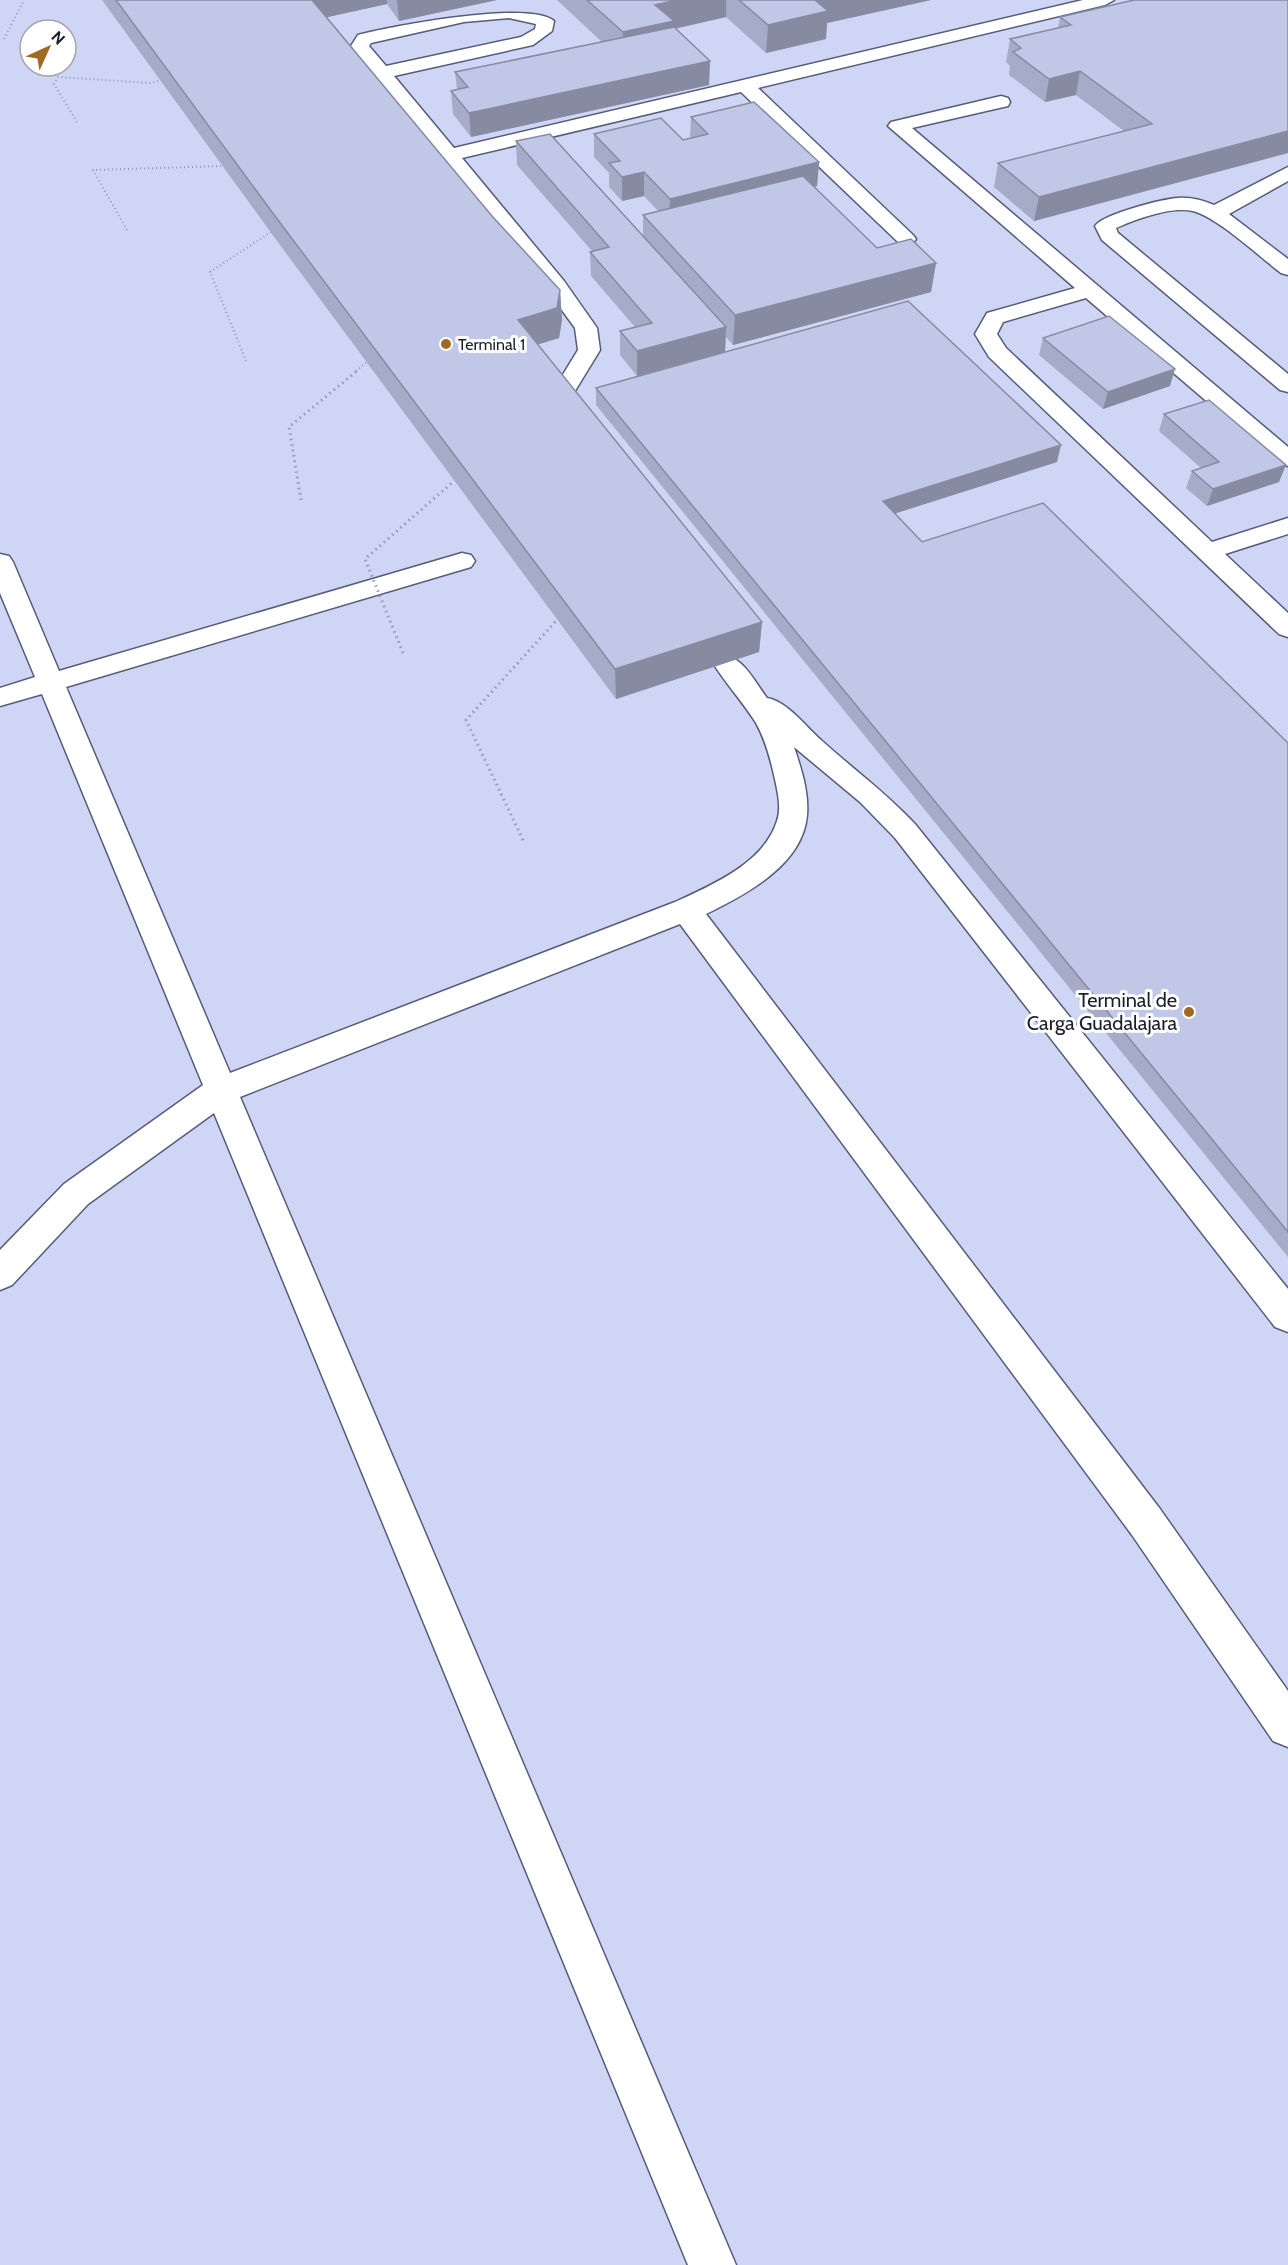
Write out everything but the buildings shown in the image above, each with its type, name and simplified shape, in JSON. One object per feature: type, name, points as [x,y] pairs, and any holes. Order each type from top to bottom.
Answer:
[{"type":"lane","points":[[450,155],[1105,0]]},
{"type":"lane","points":[[381,73],[527,40],[543,31],[545,21],[532,13],[500,11],[364,39],[360,46],[381,73],[556,286],[586,328],[589,350],[559,399]]},
{"type":"lane","points":[[745,85],[906,239]]},
{"type":"lane","points":[[1001,102],[898,126],[1288,459]]},
{"type":"lane","points":[[1215,213],[1288,173]]},
{"type":"lane","points":[[1288,269],[1215,213],[1196,205],[1177,204],[1110,222],[1105,231],[1288,385]]},
{"type":"lane","points":[[1090,290],[995,318],[986,334],[997,352],[1288,628]]},
{"type":"lane","points":[[1206,552],[1288,526]]},
{"type":"lane","points":[[0,697],[51,680],[462,561]]},
{"type":"lane","points":[[0,562],[712,2265]]},
{"type":"lane","points":[[0,1274],[76,1194],[221,1090],[686,910],[725,891],[757,870],[778,847],[792,819],[791,787],[784,758],[771,726],[726,663],[782,721],[870,795],[905,831],[1288,1316]]},
{"type":"lane","points":[[686,910],[1146,1522],[1284,1713]]},
{"type":"path","points":[[4,39],[24,0]]},
{"type":"path","points":[[77,122],[54,84],[58,77],[150,83],[161,80]]},
{"type":"path","points":[[127,230],[93,170],[224,166]]},
{"type":"path","points":[[246,362],[210,272],[271,232]]},
{"type":"path","points":[[301,500],[289,427],[367,362]]},
{"type":"path","points":[[403,654],[364,559],[454,481]]},
{"type":"path","points":[[523,840],[466,720],[556,621]]},
{"type":"shaded area","points":[[0,0],[1288,0],[1288,2265],[0,2265]]},
{"type":"place","name":"Terminal 1","points":[[446,344]]},
{"type":"place","name":"Terminal de Carga Guadalajara","points":[[1189,1012]]}]
